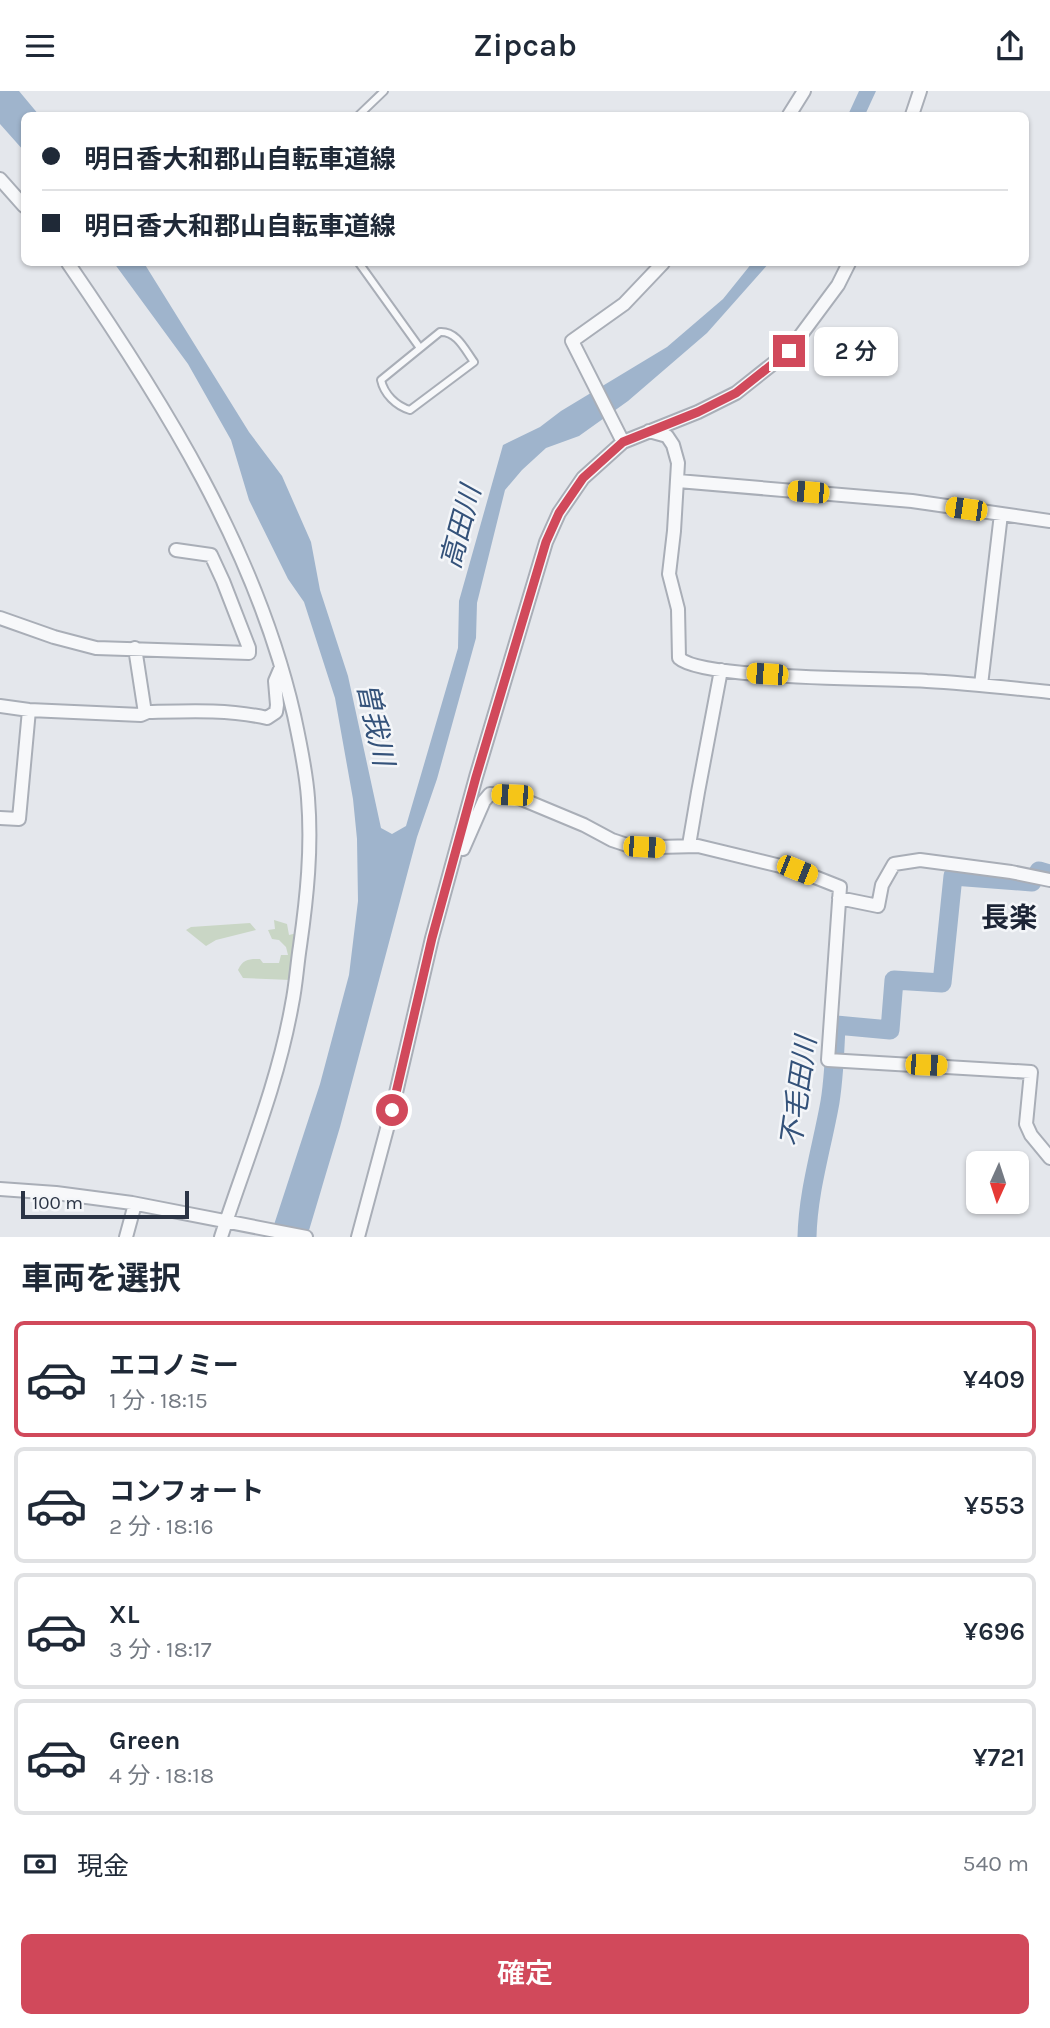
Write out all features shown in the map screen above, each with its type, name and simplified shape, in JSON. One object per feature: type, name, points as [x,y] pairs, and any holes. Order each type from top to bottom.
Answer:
[{"type":"street","points":[[791,112],[804,91]]},
{"type":"street","points":[[913,112],[920,91]]},
{"type":"street","points":[[0,179],[21,203]]},
{"type":"street","points":[[70,266],[108,322],[187,451],[224,523],[253,587],[281,667],[304,759],[310,850],[307,900],[293,1003],[283,1047],[221,1237]]},
{"type":"street","points":[[622,440],[572,341],[624,305],[660,266]]},
{"type":"street","points":[[358,1237],[392,1110],[432,938],[476,777],[546,542],[559,513],[583,478],[622,440],[698,412],[736,393],[789,351],[838,285],[848,266]]},
{"type":"street","points":[[648,431],[667,436],[676,454],[678,481],[669,574],[678,609],[679,658],[685,663],[721,670],[862,680],[924,681],[1050,692]]},
{"type":"street","points":[[678,481],[912,501],[1050,521]]},
{"type":"street","points":[[981,685],[1001,515]]},
{"type":"street","points":[[0,618],[96,648],[249,653],[228,592],[211,555],[177,550]]},
{"type":"street","points":[[135,649],[145,713]]},
{"type":"street","points":[[0,706],[29,710],[141,715],[206,710],[267,717],[275,712],[277,705],[275,681],[281,667]]},
{"type":"street","points":[[689,845],[721,670]]},
{"type":"street","points":[[0,818],[19,820],[29,710]]},
{"type":"street","points":[[450,871],[490,794],[512,795],[630,846],[689,845],[797,870],[840,887],[828,1060],[1031,1072],[1026,1124],[1031,1135],[1050,1158]]},
{"type":"street","points":[[839,898],[878,906],[882,885],[894,864],[920,860],[1041,878]]},
{"type":"street","points":[[0,1189],[56,1193],[135,1204],[306,1237]]},
{"type":"street","points":[[126,1237],[135,1204]]},
{"type":"lane","points":[[362,112],[384,91]]},
{"type":"lane","points":[[361,266],[419,348]]},
{"type":"lane","points":[[440,332],[447,332],[454,336],[474,362],[410,410],[394,403],[381,380],[419,348],[440,332]]},
{"type":"green space","points":[[274,920],[287,924],[289,935],[297,933],[291,980],[243,978],[238,970],[247,960],[260,959],[263,963],[279,963],[281,955],[288,955],[286,947],[279,940],[272,939],[268,930],[275,929]]},
{"type":"green space","points":[[250,923],[256,930],[216,940],[206,946],[186,930],[191,927]]},
{"type":"water","points":[[0,91],[19,91],[36,112],[21,112],[21,148],[0,124]]},
{"type":"water","points":[[859,91],[876,91],[866,112],[849,112]]},
{"type":"water","points":[[116,266],[146,266],[249,432],[282,476],[311,542],[320,590],[348,676],[381,828],[392,834],[406,826],[458,648],[459,601],[503,445],[540,427],[561,411],[667,347],[723,299],[750,266],[766,266],[707,333],[628,401],[579,436],[546,448],[505,490],[477,603],[476,638],[437,779],[417,837],[340,1127],[307,1237],[270,1237],[320,1084],[349,975],[358,901],[353,799],[335,698],[304,602],[288,579],[249,500],[231,440],[188,364]]},
{"type":"waterway","name":"不毛田川","points":[[807,1237],[813,1186],[831,1093],[836,1025],[890,1030],[894,980],[942,983],[953,876],[1032,882],[1039,871],[1050,874]]},
{"type":"district","name":"長楽","points":[[1009,917]]},
{"type":"route","points":[[392,1110],[432,938],[476,777],[546,542],[559,513],[583,478],[623,442],[698,412],[736,393],[789,351]]},
{"type":"water label","name":"高田川","points":[[460,527]]},
{"type":"water label","name":"曽我川","points":[[376,724]]}]
